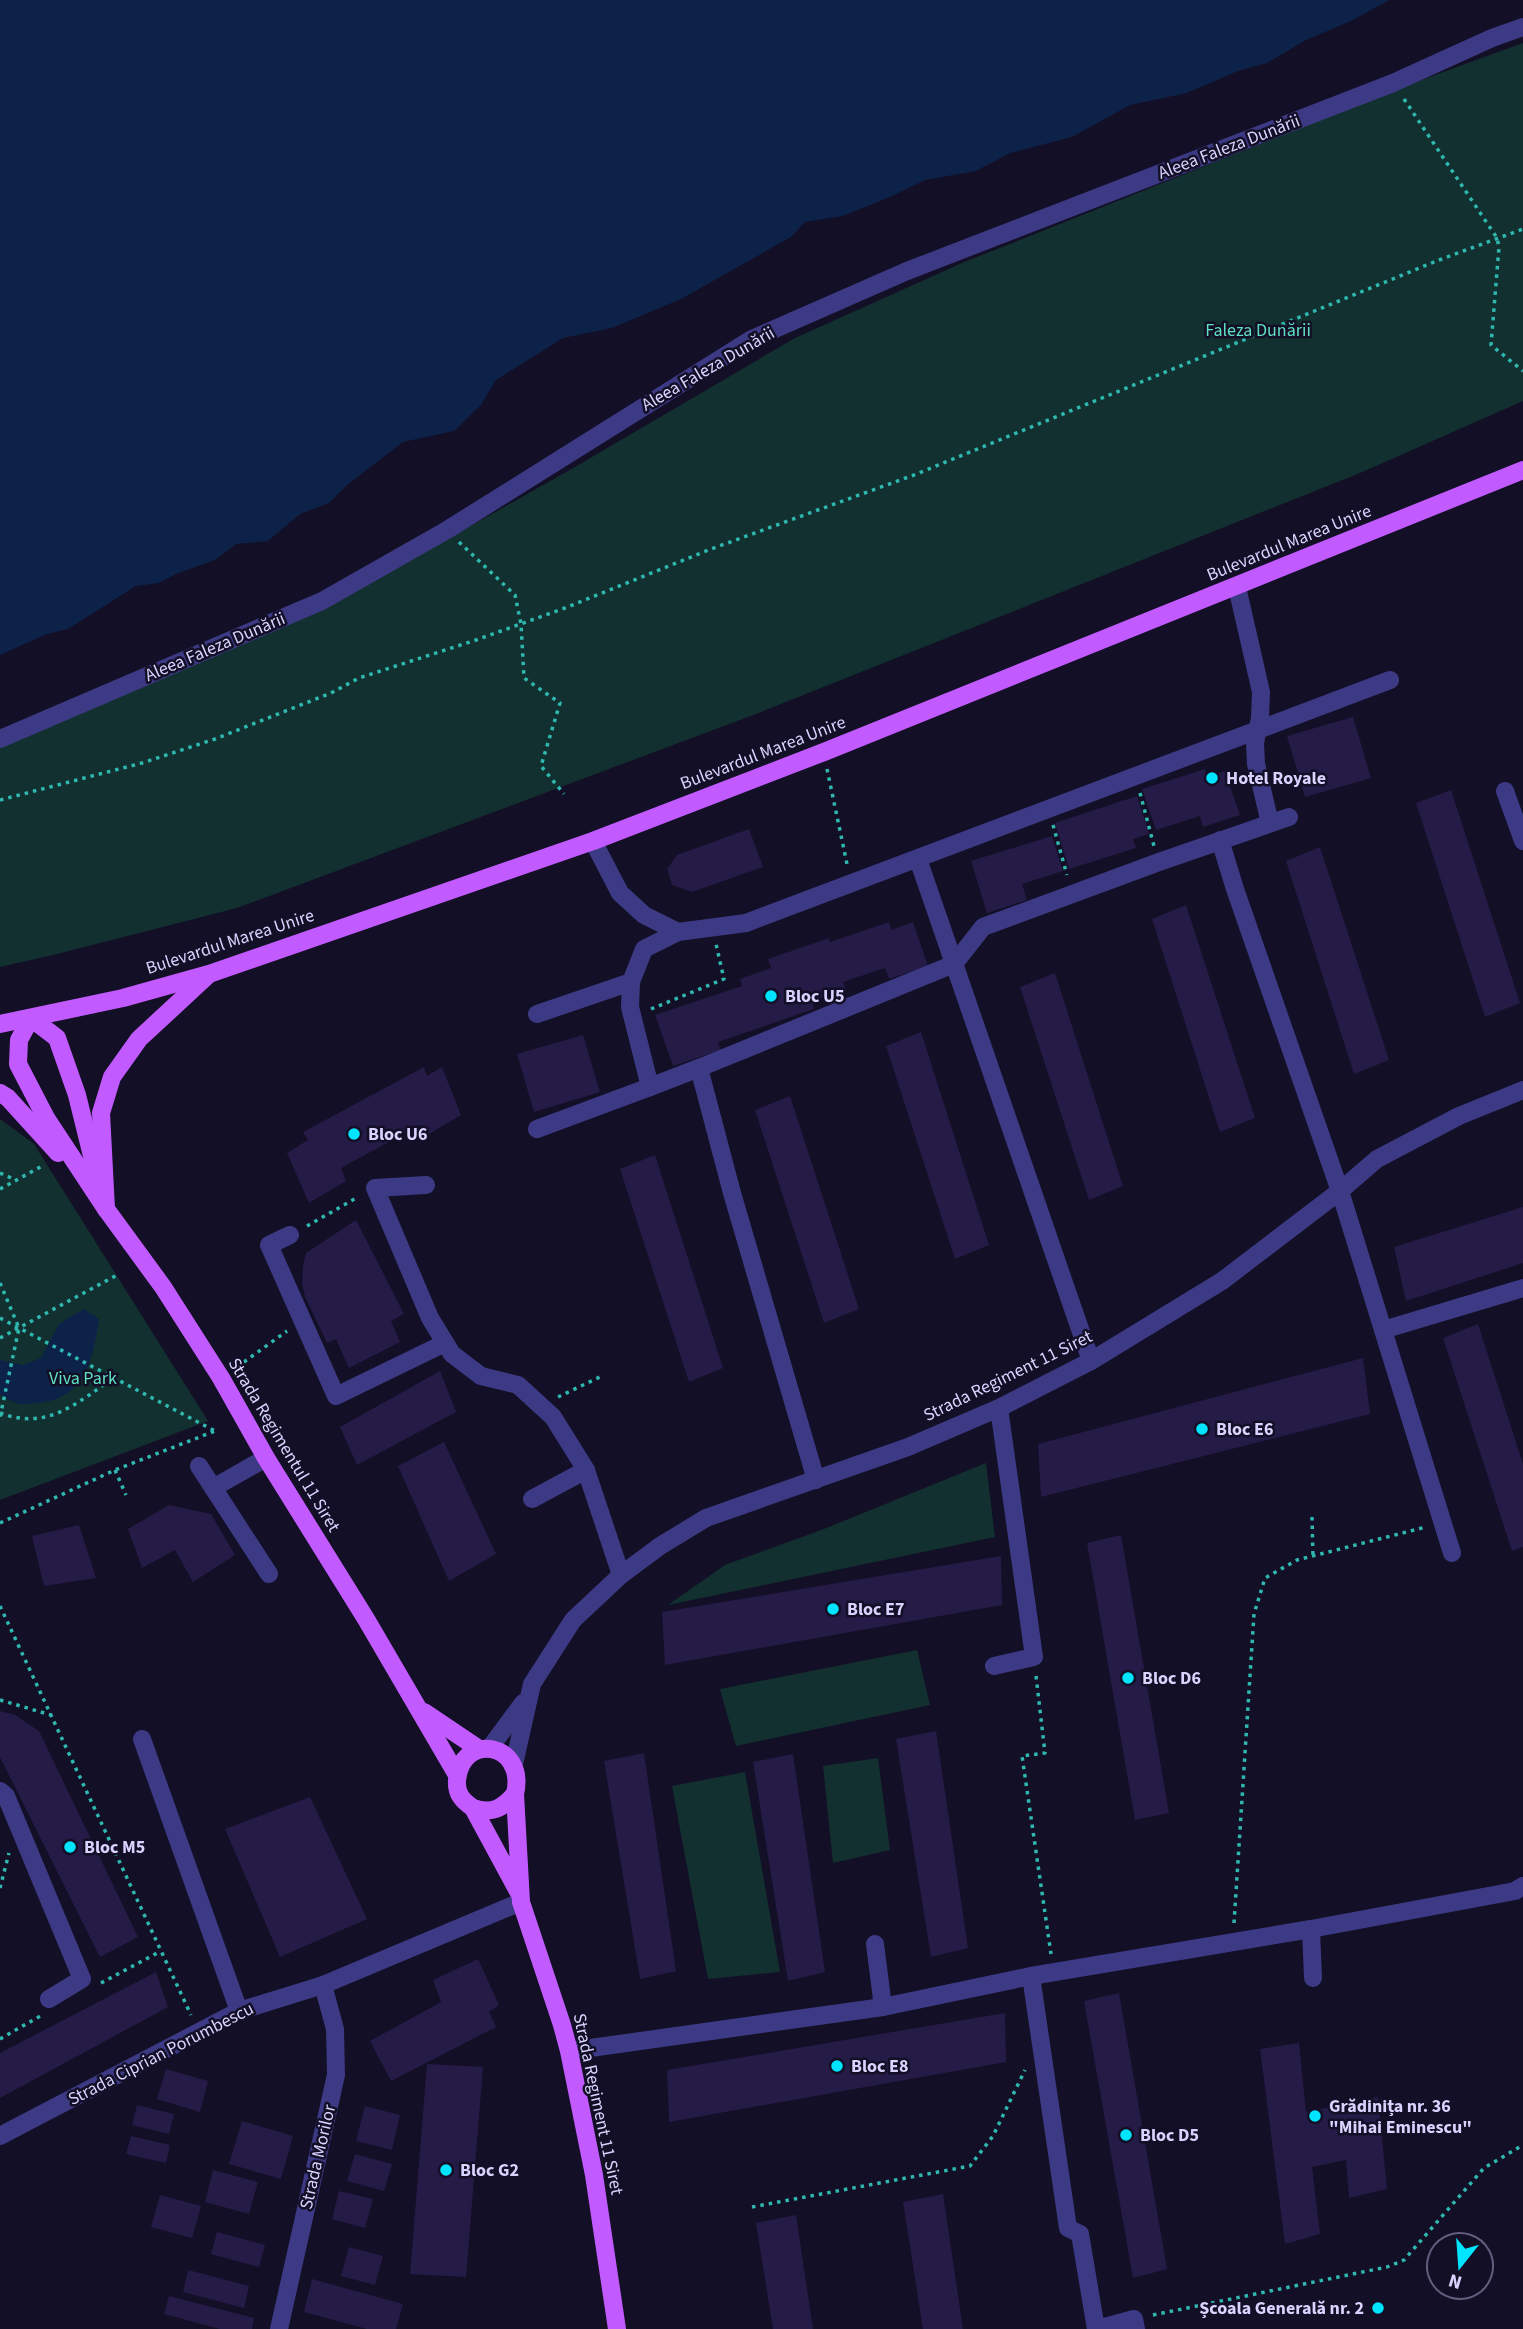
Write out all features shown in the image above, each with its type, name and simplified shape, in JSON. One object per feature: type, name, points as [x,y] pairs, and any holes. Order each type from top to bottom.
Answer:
[{"type":"main road","name":"Bulevardul Marea Unire","points":[[0,1024],[123,998],[209,974],[593,841],[824,752],[1523,470]]},
{"type":"main road","points":[[106,1209],[102,1113],[112,1077],[139,1039],[209,974]]},
{"type":"main road","points":[[32,1017],[57,1038],[78,1095],[106,1209],[46,1118],[18,1064],[19,1040],[32,1017]]},
{"type":"main road","points":[[0,1093],[8,1098],[45,1138],[106,1209]]},
{"type":"main road","name":"Strada Regimentul 11 Siret","points":[[106,1209],[163,1287],[221,1378],[266,1458],[457,1775]]},
{"type":"main road","points":[[418,1708],[484,1749],[503,1753],[514,1764]]},
{"type":"main road","name":"Strada Regiment 11 Siret","points":[[484,1749],[467,1755],[459,1766],[458,1793],[464,1802],[478,1810],[520,1898],[562,2025],[594,2175],[617,2329]]},
{"type":"main road","name":"Strada Regiment 11 Siret","points":[[514,1764],[518,1780],[515,1794],[520,1898]]},
{"type":"main road","points":[[478,1810],[493,1811],[505,1806],[515,1794]]},
{"type":"street","name":"Aleea Faleza Dunării","points":[[0,739],[322,601],[447,530],[752,339],[907,271],[1393,83],[1492,38],[1523,27]]},
{"type":"street","points":[[1237,587],[1261,692],[1255,743],[1256,764],[1270,823]]},
{"type":"street","points":[[650,1087],[630,1007],[631,982],[644,948],[678,932],[746,923],[1390,680]]},
{"type":"street","points":[[1505,791],[1523,841]]},
{"type":"street","points":[[537,1129],[699,1068],[954,964],[984,927],[1158,862],[1289,817]]},
{"type":"street","points":[[1220,840],[1340,1191],[1452,1553]]},
{"type":"street","points":[[593,841],[620,893],[643,915],[678,932]]},
{"type":"street","points":[[918,859],[1091,1362]]},
{"type":"street","points":[[537,1014],[631,982]]},
{"type":"street","points":[[699,1068],[732,1192],[816,1480]]},
{"type":"street","name":"Strada Regiment 11 Siret","points":[[514,1764],[532,1684],[573,1620],[621,1574],[660,1546],[706,1518],[908,1447],[999,1408],[1091,1362],[1222,1281],[1340,1191],[1377,1159],[1459,1116],[1523,1090]]},
{"type":"street","points":[[426,1185],[375,1188],[430,1318],[452,1354],[481,1376],[518,1385],[553,1417],[586,1470],[621,1574]]},
{"type":"street","points":[[290,1235],[269,1245],[336,1396],[445,1343]]},
{"type":"street","points":[[1383,1330],[1523,1288]]},
{"type":"street","points":[[993,1666],[1034,1657],[999,1408]]},
{"type":"street","points":[[213,1488],[266,1458]]},
{"type":"street","points":[[199,1466],[269,1574]]},
{"type":"street","points":[[533,1499],[586,1470]]},
{"type":"street","name":"Strada Regiment 11 Siret","points":[[484,1749],[528,1698]]},
{"type":"street","points":[[142,1740],[239,2011]]},
{"type":"street","points":[[0,1791],[6,1796],[82,1979],[49,1999]]},
{"type":"street","points":[[569,2051],[883,2007],[1031,1976],[1232,1943],[1516,1891],[1523,1886]]},
{"type":"street","name":"Strada Ciprian Porumbescu","points":[[0,2136],[239,2011],[323,1985],[520,1898]]},
{"type":"street","points":[[1311,1929],[1313,1978]]},
{"type":"street","points":[[875,1944],[883,2007]]},
{"type":"street","points":[[1031,1976],[1068,2228],[1080,2234],[1096,2329],[1135,2324]]},
{"type":"street","name":"Strada Morilor","points":[[279,2329],[336,2075],[335,2029],[323,1985]]},
{"type":"path","points":[[1393,83],[1497,238],[1499,247],[1490,345],[1523,370]]},
{"type":"path","points":[[0,800],[154,759],[331,693],[359,678],[521,624],[914,475],[1523,229]]},
{"type":"path","points":[[447,530],[515,595],[521,624],[524,678],[560,703],[541,766],[564,794]]},
{"type":"path","points":[[824,752],[849,869]]},
{"type":"path","points":[[1138,785],[1158,862]]},
{"type":"path","points":[[1051,819],[1072,894]]},
{"type":"path","points":[[632,1016],[724,979],[712,928]]},
{"type":"path","points":[[0,1189],[46,1164]]},
{"type":"path","points":[[0,1173],[16,1180]]},
{"type":"path","points":[[290,1235],[375,1188]]},
{"type":"path","points":[[0,1338],[119,1274]]},
{"type":"path","points":[[0,1283],[19,1328],[0,1415],[31,1420],[57,1414],[114,1378]]},
{"type":"path","points":[[0,1318],[215,1431],[115,1470],[0,1523]]},
{"type":"path","points":[[221,1378],[287,1331]]},
{"type":"path","points":[[541,1405],[604,1375]]},
{"type":"path","points":[[115,1470],[126,1495]]},
{"type":"path","points":[[1312,1517],[1313,1557]]},
{"type":"path","points":[[1232,1943],[1254,1614],[1265,1577],[1297,1560],[1442,1523]]},
{"type":"path","points":[[0,1606],[199,2033]]},
{"type":"path","points":[[1034,1657],[1045,1753],[1022,1756],[1054,1973]]},
{"type":"path","points":[[0,1700],[51,1715]]},
{"type":"path","points":[[752,2207],[970,2166],[993,2136],[1041,2036]]},
{"type":"path","points":[[1135,2324],[1388,2267],[1404,2260],[1484,2168],[1523,2145]]},
{"type":"green space","name":"Faleza Dunării","points":[[1523,43],[1523,401],[1360,473],[756,714],[237,908],[0,967],[0,746],[403,564],[795,338],[962,263],[1413,83]]},
{"type":"green space","name":"Viva Park","points":[[0,1119],[34,1144],[208,1421],[0,1500]]},
{"type":"green space","points":[[986,1463],[995,1537],[668,1605],[725,1565],[824,1529]]},
{"type":"green space","points":[[917,1650],[930,1705],[736,1746],[720,1689]]},
{"type":"green space","points":[[878,1758],[890,1850],[833,1863],[823,1766]]},
{"type":"green space","points":[[745,1772],[780,1972],[708,1979],[672,1786]]},
{"type":"water","points":[[0,0],[1389,0],[1351,21],[1306,40],[1267,63],[1238,71],[1187,93],[1130,105],[1072,137],[1010,153],[976,171],[925,180],[843,216],[805,222],[791,237],[681,299],[612,328],[563,338],[496,380],[481,405],[454,431],[403,442],[347,485],[329,503],[300,514],[268,541],[236,544],[215,560],[159,583],[136,586],[68,629],[47,634],[0,655]]},
{"type":"water","points":[[84,1309],[99,1319],[94,1349],[84,1375],[76,1385],[53,1400],[37,1403],[20,1404],[0,1395],[0,1360],[23,1365],[41,1358],[59,1324]]},
{"type":"building","points":[[1353,717],[1371,778],[1305,797],[1287,736]]},
{"type":"building","points":[[1205,769],[1207,777],[1225,771],[1240,815],[1203,827],[1200,816],[1156,830],[1142,789]]},
{"type":"building","points":[[1451,790],[1520,1003],[1485,1017],[1416,803]]},
{"type":"building","points":[[1137,796],[1149,834],[1133,839],[1136,848],[1069,869],[1055,823]]},
{"type":"building","points":[[749,829],[763,867],[692,892],[672,885],[667,869],[677,855]]},
{"type":"building","points":[[1052,836],[1063,871],[1022,884],[1027,900],[987,913],[971,861]]},
{"type":"building","points":[[1320,847],[1389,1060],[1354,1074],[1286,861]]},
{"type":"building","points":[[1186,905],[1255,1118],[1220,1132],[1152,919]]},
{"type":"building","name":"Bloc U5","points":[[889,922],[891,930],[913,922],[928,966],[889,979],[885,968],[843,982],[846,990],[812,1001],[814,1009],[718,1042],[721,1050],[673,1066],[655,1015],[742,986],[740,979],[771,968],[768,959],[829,938],[830,942]]},
{"type":"building","points":[[1055,973],[1123,1186],[1089,1200],[1020,987]]},
{"type":"building","points":[[921,1032],[989,1245],[955,1259],[886,1046]]},
{"type":"building","points":[[583,1035],[600,1092],[534,1112],[517,1054]]},
{"type":"building","name":"Bloc U6","points":[[424,1067],[427,1076],[442,1067],[461,1115],[424,1137],[420,1125],[341,1168],[346,1181],[309,1203],[287,1153],[308,1140],[303,1132]]},
{"type":"building","points":[[790,1096],[859,1309],[824,1323],[755,1110]]},
{"type":"building","points":[[655,1155],[723,1368],[689,1382],[620,1169]]},
{"type":"building","points":[[1523,1207],[1523,1263],[1406,1301],[1394,1247]]},
{"type":"building","points":[[356,1220],[404,1314],[391,1321],[400,1342],[349,1368],[336,1339],[327,1343],[305,1297],[302,1284],[306,1253]]},
{"type":"building","points":[[1478,1324],[1523,1464],[1523,1547],[1512,1551],[1443,1338]]},
{"type":"building","name":"Bloc E6","points":[[1363,1358],[1370,1414],[1041,1497],[1038,1444]]},
{"type":"building","points":[[440,1371],[456,1412],[357,1465],[340,1427]]},
{"type":"building","points":[[444,1442],[496,1554],[449,1581],[398,1466]]},
{"type":"building","points":[[169,1505],[211,1514],[235,1555],[193,1582],[175,1550],[142,1568],[128,1529]]},
{"type":"building","points":[[79,1525],[96,1578],[44,1586],[32,1536]]},
{"type":"building","name":"Bloc D6","points":[[1121,1535],[1169,1813],[1135,1820],[1087,1543]]},
{"type":"building","name":"Bloc E7","points":[[1001,1556],[1002,1605],[665,1665],[662,1612]]},
{"type":"building","name":"Bloc M5","points":[[0,1711],[15,1715],[39,1731],[138,1937],[100,1957],[0,1757]]},
{"type":"building","points":[[936,1731],[968,1948],[931,1957],[896,1739]]},
{"type":"building","points":[[644,1753],[676,1971],[640,1979],[604,1761]]},
{"type":"building","points":[[793,1754],[825,1972],[788,1981],[753,1762]]},
{"type":"building","points":[[310,1797],[367,1919],[280,1957],[225,1829]]},
{"type":"building","points":[[478,1959],[499,2005],[489,2012],[496,2027],[391,2081],[370,2041],[441,2002],[433,1980]]},
{"type":"building","points":[[156,1972],[168,2007],[0,2098],[0,2053]]},
{"type":"building","name":"Bloc D5","points":[[1119,1993],[1167,2269],[1133,2278],[1084,2001]]},
{"type":"building","name":"Bloc E8","points":[[1005,2013],[1006,2062],[669,2122],[667,2070]]},
{"type":"building","points":[[1299,2043],[1306,2112],[1378,2097],[1387,2189],[1349,2198],[1346,2160],[1312,2167],[1320,2234],[1285,2244],[1260,2049]]},
{"type":"building","name":"Bloc G2","points":[[427,2064],[483,2067],[466,2277],[410,2274]]},
{"type":"building","points":[[166,2069],[208,2081],[200,2112],[157,2099]]},
{"type":"building","points":[[137,2105],[174,2114],[169,2134],[132,2125]]},
{"type":"building","points":[[365,2106],[400,2115],[392,2150],[356,2141]]},
{"type":"building","points":[[242,2121],[293,2136],[281,2179],[229,2164]]},
{"type":"building","points":[[131,2136],[170,2145],[166,2163],[126,2154]]},
{"type":"building","points":[[355,2154],[392,2164],[384,2191],[347,2181]]},
{"type":"building","points":[[213,2170],[258,2182],[249,2214],[205,2202]]},
{"type":"building","points":[[339,2191],[373,2199],[365,2228],[332,2219]]},
{"type":"building","points":[[943,2194],[963,2329],[923,2329],[903,2202]]},
{"type":"building","points":[[160,2195],[201,2206],[192,2238],[151,2227]]},
{"type":"building","points":[[796,2215],[813,2329],[773,2329],[756,2223]]},
{"type":"building","points":[[217,2232],[265,2245],[259,2267],[211,2254]]},
{"type":"building","points":[[349,2247],[383,2256],[375,2285],[341,2276]]},
{"type":"building","points":[[188,2270],[249,2286],[244,2308],[183,2292]]},
{"type":"building","points":[[312,2279],[403,2304],[396,2329],[367,2329],[304,2312]]},
{"type":"building","points":[[169,2296],[254,2318],[252,2329],[220,2329],[164,2314]]},
{"type":"place","name":"Hotel Royale","points":[[1212,778]]},
{"type":"place","name":"Bloc U5","points":[[771,996]]},
{"type":"place","name":"Bloc U6","points":[[354,1134]]},
{"type":"place","name":"Bloc E6","points":[[1202,1429]]},
{"type":"place","name":"Bloc E7","points":[[833,1609]]},
{"type":"place","name":"Bloc D6","points":[[1128,1678]]},
{"type":"place","name":"Bloc M5","points":[[70,1847]]},
{"type":"place","name":"Bloc E8","points":[[837,2066]]},
{"type":"place","name":"Grădinița nr. 36 \"Mihai Eminescu\"","points":[[1315,2116]]},
{"type":"place","name":"Bloc D5","points":[[1126,2135]]},
{"type":"place","name":"Bloc G2","points":[[446,2170]]},
{"type":"place","name":"Școala Generală nr. 2","points":[[1378,2308]]}]
